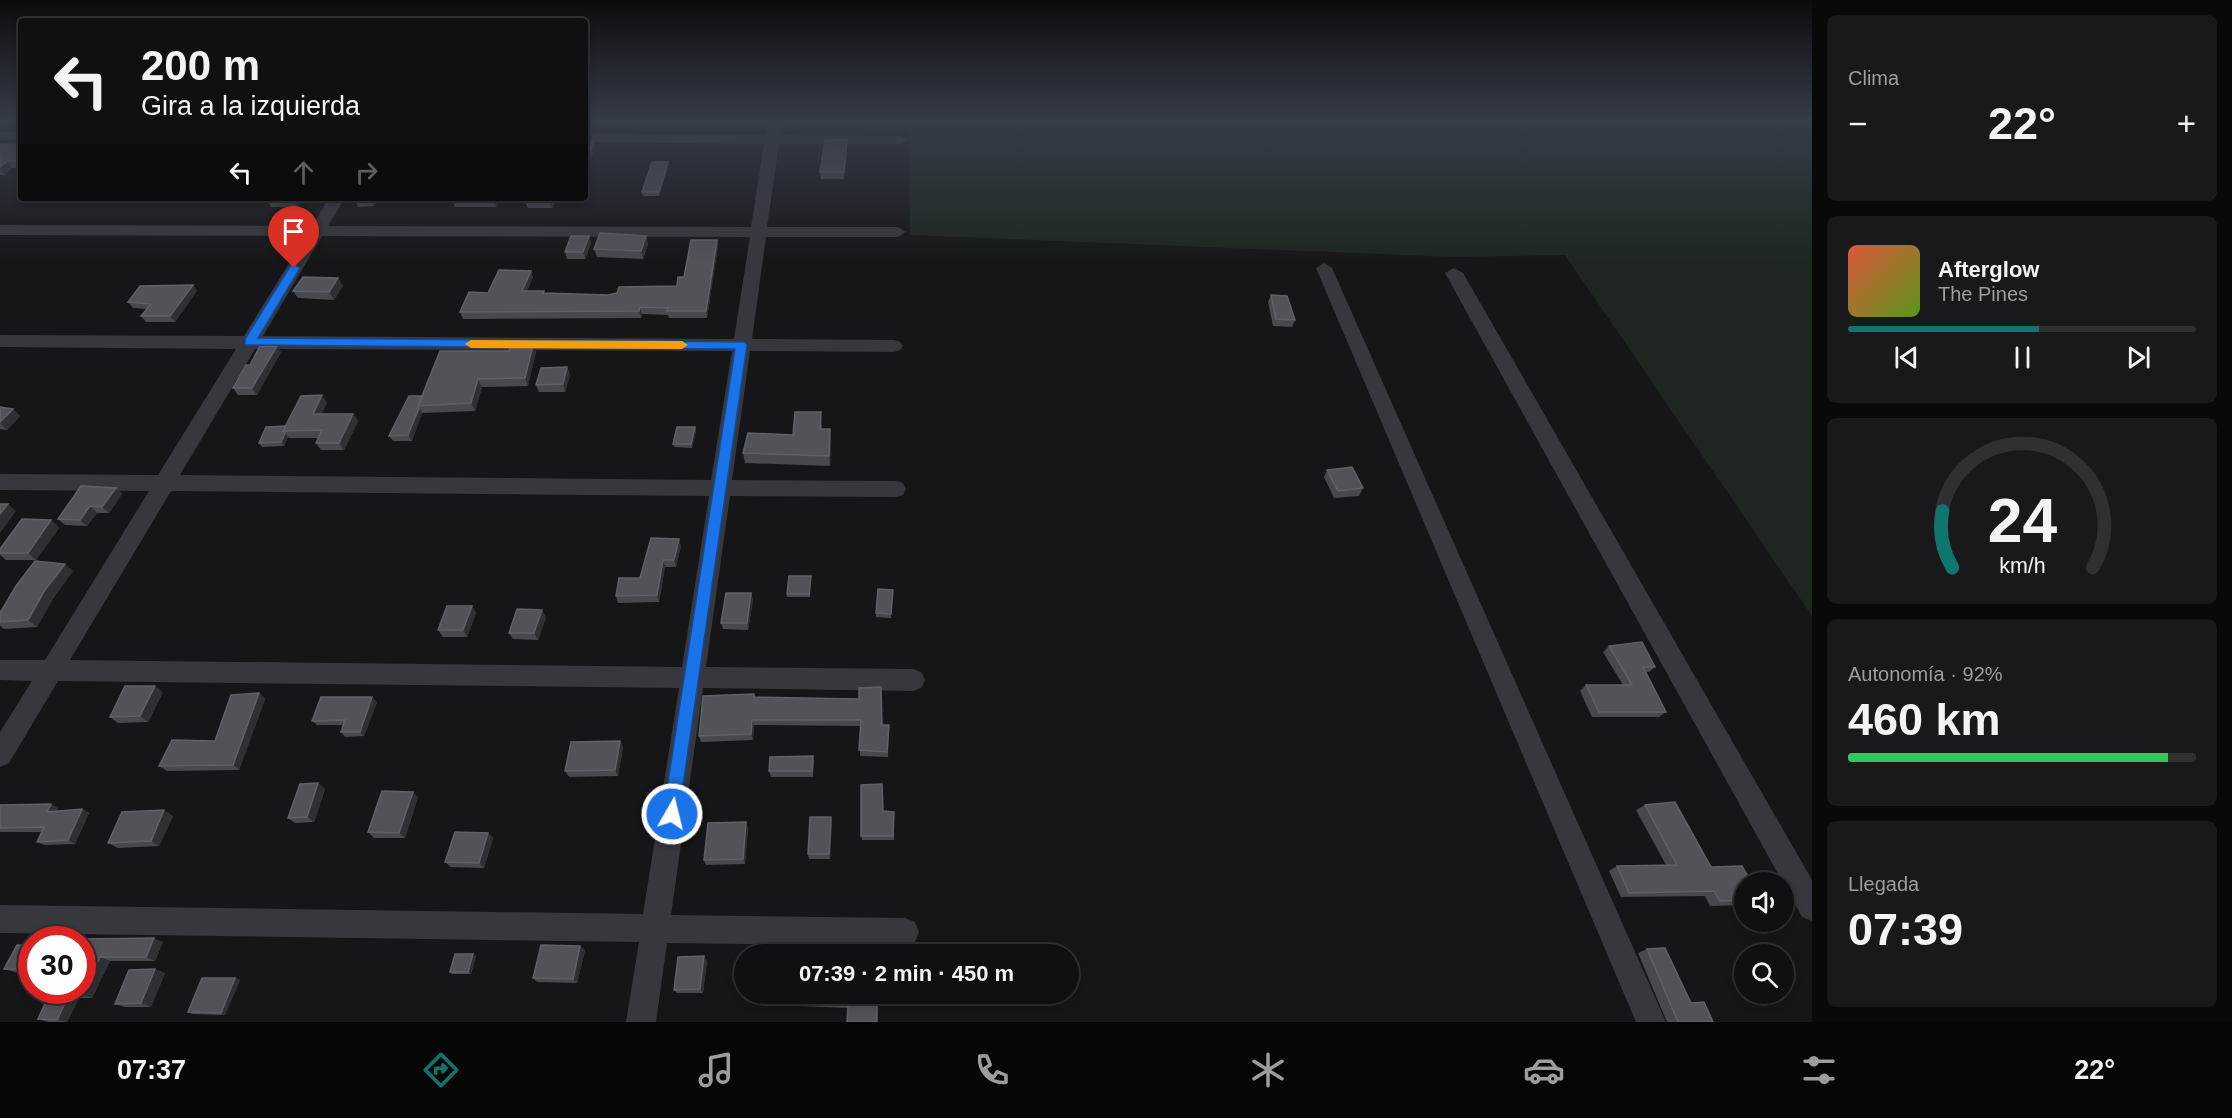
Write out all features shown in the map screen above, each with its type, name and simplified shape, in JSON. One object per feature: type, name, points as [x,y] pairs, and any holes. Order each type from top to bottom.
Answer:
[{"type":"street","points":[[641,1022],[767,169]]},
{"type":"street","points":[[0,755],[334,201]]},
{"type":"street","points":[[0,230],[898,232]]},
{"type":"street","points":[[1324,268],[1652,1022]]},
{"type":"street","points":[[1454,273],[1812,907]]},
{"type":"street","points":[[0,341],[894,346]]},
{"type":"street","points":[[0,482],[896,489]]},
{"type":"street","points":[[0,669],[913,680]]},
{"type":"street","points":[[0,919],[905,932]]},
{"type":"shaded area","points":[[909,169],[1812,169],[1812,616],[1565,255],[1454,257],[910,235]]},
{"type":"building","points":[[650,169],[666,169],[659,192],[642,192]]},
{"type":"building","points":[[821,169],[844,169],[844,172],[820,172]]},
{"type":"building","points":[[526,201],[550,201],[550,202]]},
{"type":"building","points":[[600,233],[646,236],[641,251],[594,249]]},
{"type":"building","points":[[571,236],[589,236],[583,252],[565,252]]},
{"type":"building","points":[[691,240],[717,240],[706,311],[667,311],[668,308],[640,307],[639,311],[460,312],[469,292],[488,293],[499,270],[531,271],[522,291],[544,291],[543,293],[608,295],[617,293],[619,287],[677,286],[678,277],[684,277]]},
{"type":"building","points":[[303,277],[338,278],[329,292],[293,291]]},
{"type":"building","points":[[193,285],[170,316],[141,316],[151,304],[128,302],[140,286]]},
{"type":"building","points":[[1271,295],[1287,296],[1295,320],[1276,319]]},
{"type":"building","points":[[511,345],[533,345],[525,378],[478,379],[471,403],[418,406],[440,351],[509,351]]},
{"type":"building","points":[[260,346],[277,346],[252,388],[233,388],[246,365],[250,365]]},
{"type":"building","points":[[567,367],[563,384],[536,385],[541,368]]},
{"type":"building","points":[[322,395],[313,414],[353,414],[339,443],[316,443],[322,430],[283,431],[301,396]]},
{"type":"building","points":[[409,396],[423,396],[408,435],[389,436]]},
{"type":"building","points":[[0,407],[13,409],[0,422]]},
{"type":"building","points":[[795,412],[821,412],[820,429],[830,429],[829,456],[743,453],[748,433],[793,435]]},
{"type":"building","points":[[286,426],[281,442],[259,443],[266,427]]},
{"type":"building","points":[[677,427],[695,427],[691,444],[673,444]]},
{"type":"building","points":[[1352,467],[1363,488],[1338,491],[1327,470]]},
{"type":"building","points":[[81,486],[116,488],[102,507],[90,506],[80,520],[58,519]]},
{"type":"building","points":[[0,504],[8,504],[0,514]]},
{"type":"building","points":[[22,519],[51,520],[28,553],[0,553],[0,549]]},
{"type":"building","points":[[651,538],[679,539],[674,560],[663,560],[657,595],[616,596],[619,578],[640,578]]},
{"type":"building","points":[[35,561],[65,564],[45,590],[28,620],[0,622],[0,613],[16,586]]},
{"type":"building","points":[[789,576],[811,576],[809,594],[787,594]]},
{"type":"building","points":[[878,589],[893,590],[891,614],[876,613]]},
{"type":"building","points":[[726,593],[751,593],[747,623],[721,623]]},
{"type":"building","points":[[447,606],[472,606],[463,630],[438,630]]},
{"type":"building","points":[[517,609],[542,610],[534,633],[509,633]]},
{"type":"building","points":[[1642,642],[1655,667],[1643,667],[1666,712],[1599,712],[1586,685],[1632,685],[1609,646]]},
{"type":"building","points":[[125,686],[155,686],[140,716],[110,717]]},
{"type":"building","points":[[881,687],[882,725],[889,725],[887,752],[859,750],[861,720],[752,720],[751,734],[699,736],[703,696],[754,694],[754,697],[859,699],[859,688]]},
{"type":"building","points":[[259,693],[233,765],[159,766],[172,740],[215,741],[231,695]]},
{"type":"building","points":[[321,697],[372,697],[360,732],[341,732],[345,720],[312,721]]},
{"type":"building","points":[[620,741],[615,770],[565,771],[571,742]]},
{"type":"building","points":[[813,756],[812,771],[769,771],[770,757]]},
{"type":"building","points":[[318,783],[307,817],[288,818],[300,784]]},
{"type":"building","points":[[882,784],[883,811],[894,812],[893,836],[861,836],[861,785]]},
{"type":"building","points":[[382,791],[413,792],[399,833],[368,832]]},
{"type":"building","points":[[1675,802],[1711,867],[1742,866],[1745,872],[1734,872],[1734,900],[1720,901],[1714,891],[1629,893],[1617,866],[1677,865],[1645,805]]},
{"type":"building","points":[[51,804],[47,812],[82,809],[68,840],[37,842],[44,827],[0,828],[0,805]]},
{"type":"building","points":[[164,810],[151,841],[108,843],[122,812]]},
{"type":"building","points":[[810,817],[831,817],[829,854],[808,854]]},
{"type":"building","points":[[746,822],[743,859],[704,860],[708,823]]},
{"type":"building","points":[[455,832],[488,833],[479,863],[445,862]]},
{"type":"building","points":[[154,938],[146,957],[100,957],[96,965],[96,939]]},
{"type":"building","points":[[17,945],[18,945],[18,969],[4,969]]},
{"type":"building","points":[[541,945],[580,946],[573,979],[533,978]]},
{"type":"building","points":[[1665,948],[1691,1003],[1704,1002],[1713,1022],[1678,1022],[1647,949]]},
{"type":"building","points":[[455,954],[473,954],[468,972],[450,972]]},
{"type":"building","points":[[704,956],[700,989],[674,990],[678,957]]},
{"type":"building","points":[[155,969],[141,1003],[115,1004],[129,970]]},
{"type":"building","points":[[202,978],[235,978],[221,1013],[188,1012]]},
{"type":"building","points":[[45,1004],[65,1004],[57,1020],[38,1019]]},
{"type":"building","points":[[815,1004],[877,1004],[877,1022],[847,1022],[848,1006]]},
{"type":"slow traffic","points":[[471,344],[682,345]]},
{"type":"route","points":[[294,268],[249,342],[741,345],[672,814]]}]
